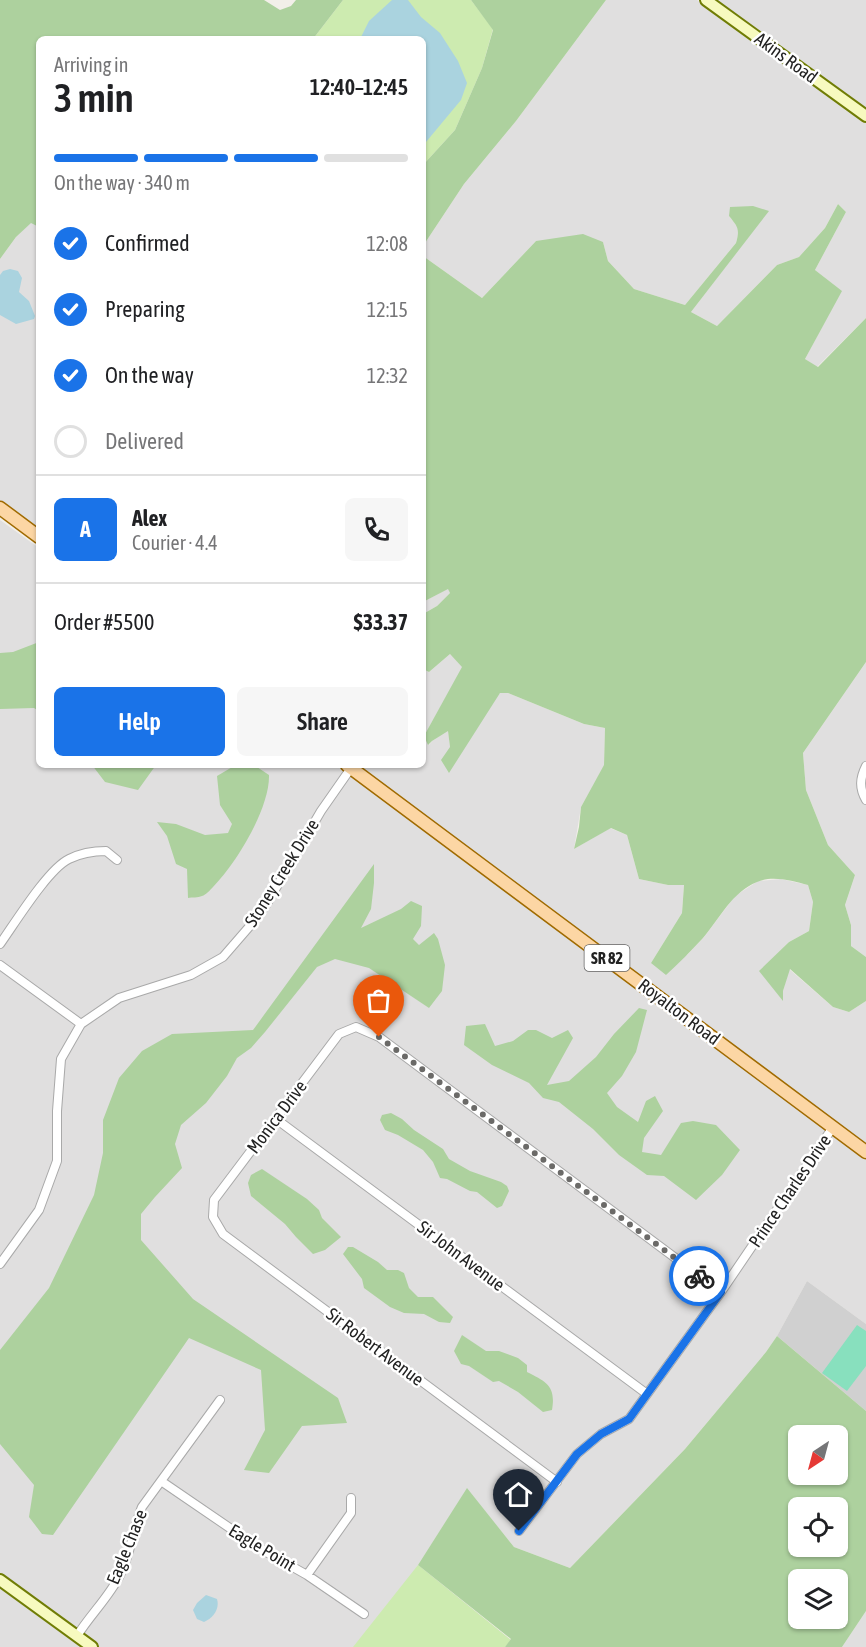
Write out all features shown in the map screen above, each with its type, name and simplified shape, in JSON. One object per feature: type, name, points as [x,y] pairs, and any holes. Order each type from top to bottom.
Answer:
[{"type":"main road","points":[[1,509],[36,535]]},
{"type":"main road","name":"Royalton Road","points":[[350,768],[866,1152]]},
{"type":"street","name":"Akins Road","points":[[706,0],[866,116]]},
{"type":"street","points":[[866,766],[861,777],[862,793],[866,800]]},
{"type":"street","name":"Stoney Creek Drive","points":[[0,1264],[39,1210],[57,1161],[57,1111],[61,1059],[81,1024],[119,998],[190,975],[223,957],[266,905],[348,768]]},
{"type":"street","points":[[0,944],[51,873],[66,860],[85,852],[105,850],[117,860]]},
{"type":"street","points":[[0,965],[81,1024]]},
{"type":"street","name":"Monica Drive","points":[[214,1200],[339,1034],[356,1028],[379,1037],[721,1292]]},
{"type":"street","name":"Sir John Avenue","points":[[276,1119],[647,1394]]},
{"type":"street","name":"Prince Charles Drive","points":[[519,1531],[577,1454],[601,1434],[629,1419],[721,1292],[833,1127]]},
{"type":"street","name":"Sir Robert Avenue","points":[[214,1200],[213,1217],[224,1234],[557,1482]]},
{"type":"street","name":"Eagle Chase","points":[[76,1636],[120,1576],[142,1507],[220,1400]]},
{"type":"street","name":"Eagle Point","points":[[161,1480],[258,1548],[307,1575],[364,1614]]},
{"type":"street","points":[[307,1575],[351,1513],[351,1498]]},
{"type":"street","points":[[0,1580],[92,1647]]},
{"type":"shaded area","points":[[606,0],[697,0],[866,122],[866,318],[817,367],[805,359],[841,291],[815,270],[846,212],[838,204],[825,228],[799,257],[777,265],[717,326],[691,312],[768,211],[729,216],[739,232],[736,243],[685,305],[634,289],[608,261],[603,242],[536,241],[482,298],[426,258],[426,241],[464,184],[516,121]]},
{"type":"shaded area","points":[[713,0],[866,0],[866,111]]},
{"type":"shaded area","points":[[31,222],[36,225],[36,529],[0,503],[0,259],[16,237]]},
{"type":"shaded area","points":[[0,520],[36,546],[36,768],[341,768],[866,1160],[866,1324],[807,1281],[766,1352],[685,1449],[570,1568],[514,1547],[467,1489],[418,1565],[511,1640],[505,1647],[99,1647],[0,1575]]},
{"type":"shaded area","points":[[449,588],[450,593],[437,606],[426,612],[426,600]]},
{"type":"shaded area","points":[[450,654],[463,667],[426,732],[426,670],[429,672]]},
{"type":"shaded area","points":[[866,662],[866,957],[851,946],[851,925],[845,905],[855,875],[828,845],[806,790],[803,753]]},
{"type":"shaded area","points":[[500,693],[508,693],[584,724],[605,728],[604,766],[581,807],[574,849],[610,828],[627,835],[639,879],[668,885],[684,884],[682,913],[651,963],[687,955],[704,937],[735,896],[758,881],[781,879],[808,885],[813,902],[809,931],[789,942],[760,971],[783,999],[789,969],[833,1007],[849,1012],[866,1001],[866,1144],[360,768],[426,768],[426,740],[429,745],[448,730],[450,746]]},
{"type":"shaded area","points":[[807,1281],[866,1324],[866,1411],[777,1336]]},
{"type":"shaded area","points":[[0,1586],[84,1647],[0,1647]]},
{"type":"shaded area","points":[[866,1611],[866,1647],[842,1647]]},
{"type":"green space","points":[[0,0],[264,0],[280,10],[291,6],[296,0],[343,0],[315,36],[36,36],[36,226],[31,223],[16,237],[0,259]]},
{"type":"green space","points":[[343,0],[471,0],[493,29],[482,68],[455,130],[426,162],[426,36],[315,36]]},
{"type":"green space","points":[[471,0],[606,0],[516,121],[464,184],[426,241],[426,162],[455,130],[482,68],[493,30]]},
{"type":"green space","points":[[838,204],[846,212],[815,270],[842,291],[805,359],[818,367],[866,318],[866,662],[803,753],[806,790],[828,845],[855,875],[845,905],[851,925],[851,946],[866,957],[866,1001],[849,1012],[833,1007],[790,969],[783,991],[783,1001],[759,971],[789,942],[809,931],[813,902],[808,885],[796,882],[769,879],[748,886],[733,899],[703,938],[666,975],[651,963],[682,913],[684,885],[668,885],[639,879],[627,835],[611,828],[574,849],[581,807],[604,765],[605,728],[584,724],[508,693],[500,693],[449,773],[441,760],[450,747],[448,731],[428,745],[426,740],[426,732],[462,667],[450,654],[429,672],[426,670],[426,612],[437,606],[450,593],[448,589],[426,600],[426,258],[482,298],[536,241],[583,234],[603,242],[608,261],[634,289],[685,305],[736,243],[738,231],[729,216],[730,207],[753,206],[769,211],[691,312],[717,326],[777,265],[799,257],[825,228]]},
{"type":"green space","points":[[36,643],[36,709],[0,709],[0,653],[13,652]]},
{"type":"green space","points":[[94,768],[154,768],[138,790],[105,782]]},
{"type":"green space","points":[[231,768],[258,768],[269,775],[268,788],[258,819],[232,864],[205,895],[188,898],[187,869],[176,864],[167,836],[157,822],[176,824],[205,835],[228,833],[232,824],[220,805],[217,776]]},
{"type":"green space","points":[[374,864],[371,909],[361,928],[401,909],[411,901],[422,906],[421,926],[413,939],[419,945],[434,933],[438,939],[445,965],[442,991],[429,1008],[369,968],[335,959],[317,967],[251,1048],[237,1058],[227,1076],[206,1103],[181,1125],[175,1144],[182,1168],[141,1214],[141,1240],[193,1299],[338,1398],[347,1423],[302,1426],[269,1473],[244,1470],[265,1430],[261,1370],[189,1338],[53,1535],[42,1534],[29,1517],[34,1485],[0,1444],[0,1350],[49,1288],[94,1195],[103,1153],[103,1120],[119,1078],[142,1051],[172,1034],[253,1030]]},
{"type":"green space","points":[[639,1008],[647,1010],[636,1052],[622,1076],[607,1093],[617,1107],[638,1122],[646,1101],[655,1096],[663,1111],[644,1138],[642,1152],[661,1155],[681,1123],[693,1121],[716,1125],[740,1150],[722,1175],[696,1200],[664,1176],[647,1175],[619,1155],[593,1129],[559,1102],[543,1098],[529,1083],[492,1065],[464,1045],[466,1026],[485,1024],[495,1046],[513,1041],[528,1030],[536,1030],[552,1038],[568,1030],[573,1038],[547,1085],[569,1081],[596,1057]]},
{"type":"green space","points":[[391,1113],[443,1149],[449,1159],[470,1171],[507,1186],[509,1191],[502,1206],[497,1208],[477,1192],[440,1178],[433,1162],[423,1150],[385,1130],[380,1120],[382,1115]]},
{"type":"green space","points":[[262,1169],[307,1199],[341,1237],[325,1250],[313,1254],[285,1224],[251,1196],[248,1183],[251,1175]]},
{"type":"green space","points":[[348,1247],[353,1247],[387,1270],[398,1270],[404,1273],[409,1288],[418,1297],[433,1297],[453,1317],[450,1323],[439,1322],[424,1314],[404,1313],[390,1307],[364,1288],[362,1279],[343,1254]]},
{"type":"green space","points":[[857,1325],[866,1331],[866,1366],[847,1391],[822,1373]]},
{"type":"green space","points":[[462,1335],[486,1351],[499,1351],[518,1358],[527,1365],[527,1372],[545,1382],[551,1390],[552,1410],[543,1412],[518,1392],[499,1381],[493,1382],[469,1366],[461,1364],[454,1351]]},
{"type":"green space","points":[[777,1336],[866,1411],[866,1611],[842,1647],[505,1647],[511,1639],[418,1565],[467,1488],[514,1547],[570,1568],[685,1449]]},
{"type":"green space","points":[[418,1565],[511,1640],[505,1647],[353,1647]]},
{"type":"water","points":[[392,0],[408,0],[421,17],[440,33],[458,61],[467,83],[461,100],[426,142],[426,36],[362,36],[369,21]]},
{"type":"water","points":[[10,269],[18,271],[22,278],[19,292],[29,301],[34,319],[16,324],[0,315],[0,275],[3,271]]},
{"type":"water","points":[[206,1595],[217,1599],[218,1606],[213,1616],[204,1622],[197,1619],[193,1610]]},
{"type":"way so far","points":[[379,1037],[699,1276]]},
{"type":"route","points":[[519,1531],[577,1454],[601,1434],[629,1419],[721,1292],[699,1276]]}]
